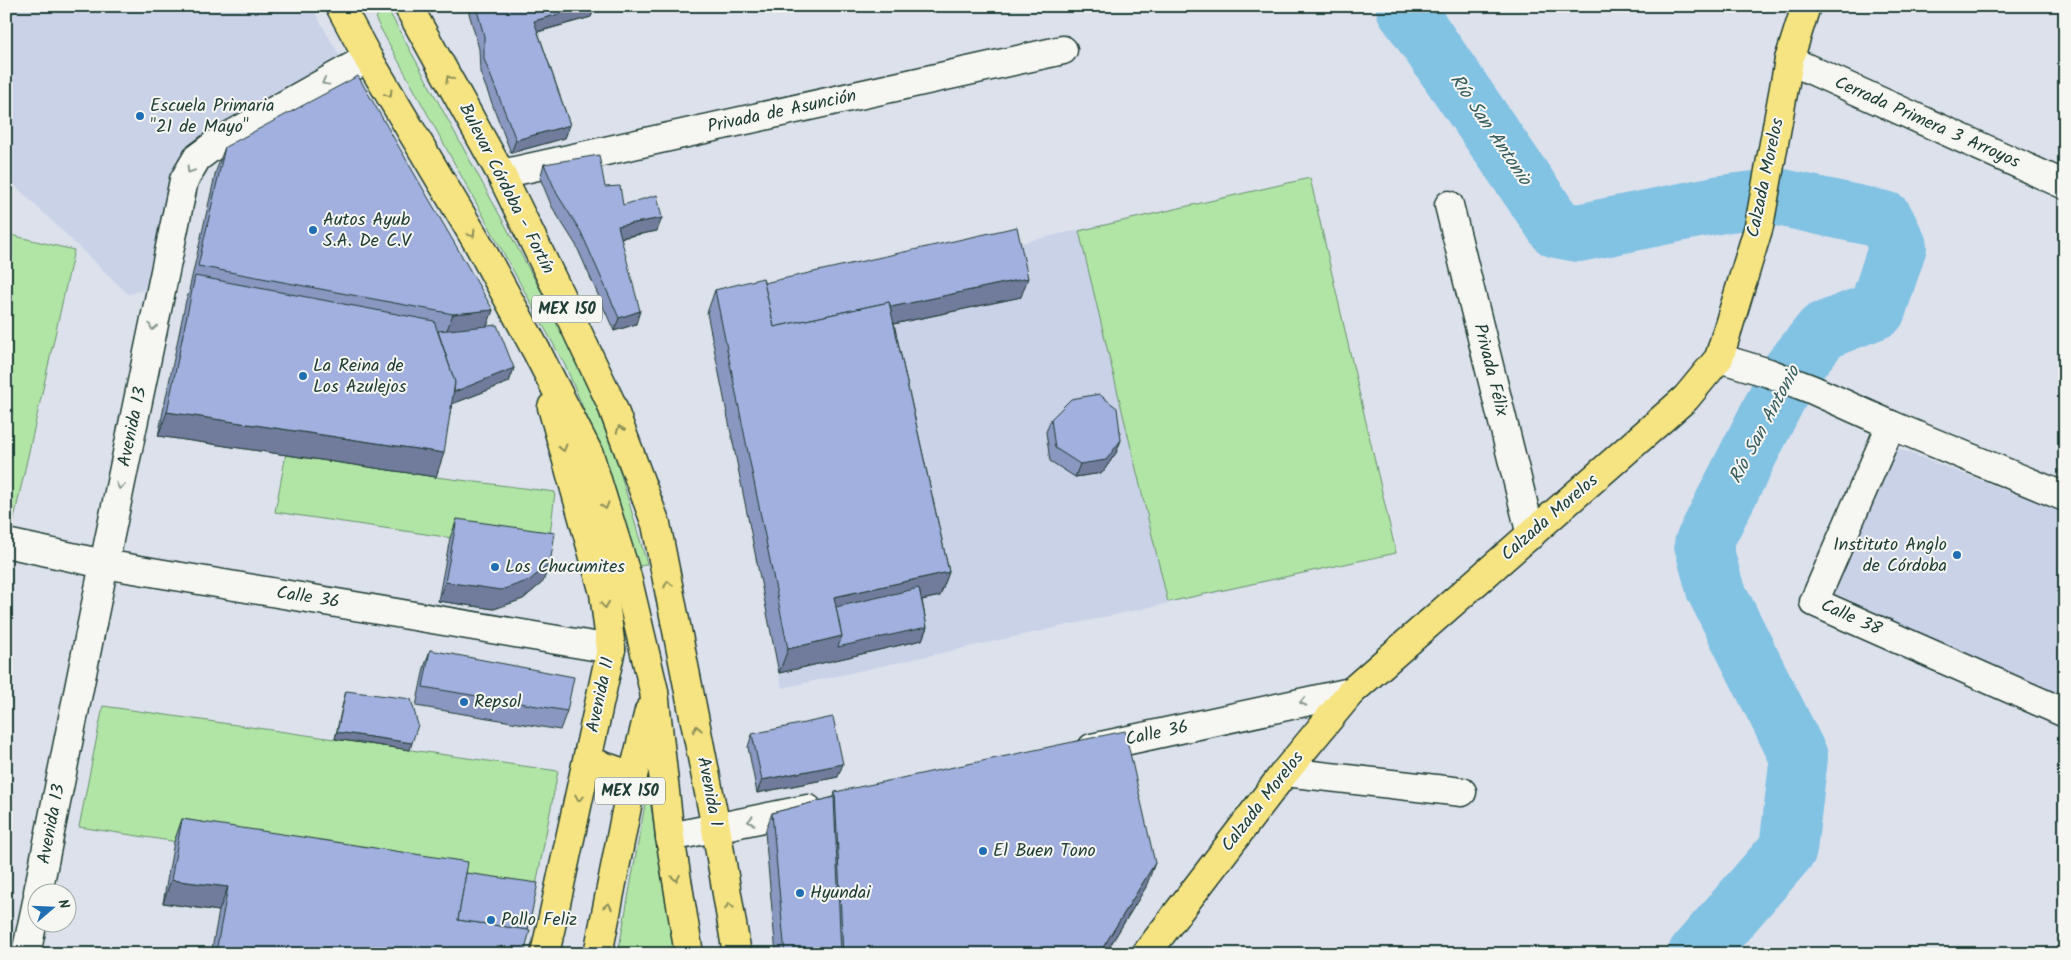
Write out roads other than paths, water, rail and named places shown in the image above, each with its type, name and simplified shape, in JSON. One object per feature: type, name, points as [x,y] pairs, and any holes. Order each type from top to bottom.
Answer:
[{"type":"main road","name":"Bulevar Córdoba - Fortín","points":[[408,6],[501,174],[611,403],[656,524],[678,632]]},
{"type":"main road","points":[[422,6],[436,56]]},
{"type":"main road","name":"Calzada Morelos","points":[[1146,954],[1285,772],[1351,692],[1686,398],[1719,358],[1758,226],[1789,60],[1806,6]]},
{"type":"main road","name":"MEX 150","points":[[348,11],[368,58],[479,245],[536,350]]},
{"type":"main road","points":[[536,350],[589,454],[627,577],[654,691],[670,837],[689,954]]},
{"type":"main road","name":"Avenida 11","points":[[536,350],[604,593],[611,649],[545,954]]},
{"type":"main road","name":"MEX 150","points":[[598,954],[633,776],[654,691],[678,632]]},
{"type":"main road","name":"Avenida 1","points":[[678,632],[716,828],[737,954]]},
{"type":"main road","points":[[588,762],[633,776]]},
{"type":"street","name":"Privada de Asunción","points":[[501,174],[1063,50]]},
{"type":"street","name":"Avenida 13","points":[[40,882],[184,180],[197,158],[217,143],[368,58]]},
{"type":"street","name":"Cerrada Primera 3 Arroyos","points":[[1789,60],[2065,185]]},
{"type":"street","name":"Privada Félix","points":[[1449,205],[1531,535]]},
{"type":"street","points":[[1719,358],[1769,373],[1811,389],[1891,425],[2065,497]]},
{"type":"street","name":"Calle 38","points":[[1891,425],[1814,602],[2065,713]]},
{"type":"street","name":"Calle 36","points":[[6,543],[104,564],[611,649]]},
{"type":"street","name":"Calle 36","points":[[1068,753],[1351,692]]},
{"type":"street","points":[[1285,772],[1462,792]]},
{"type":"street","points":[[670,837],[833,803]]},
{"type":"street","points":[[26,954],[31,932]]},
{"type":"waterway","name":"Río San Antonio","points":[[1406,6],[1405,8],[1557,229],[1578,233],[1722,204],[1778,197],[1885,220],[1898,246],[1877,310],[1823,331],[1790,372],[1703,544],[1715,589],[1799,757],[1788,849],[1697,954]]},
{"type":"place","name":"Escuela Primaria \"21 de Mayo\"","points":[[140,116]]},
{"type":"place","name":"Autos Ayub S.A. De C.V","points":[[313,230]]},
{"type":"place","name":"La Reina de Los Azulejos","points":[[303,376]]},
{"type":"place","name":"Instituto Anglo de Córdoba","points":[[1957,555]]},
{"type":"place","name":"Los Chucumites","points":[[495,567]]},
{"type":"place","name":"Repsol","points":[[464,702]]},
{"type":"place","name":"El Buen Tono","points":[[983,851]]},
{"type":"place","name":"Hyundai","points":[[800,893]]},
{"type":"place","name":"Pollo Feliz","points":[[491,920]]}]
